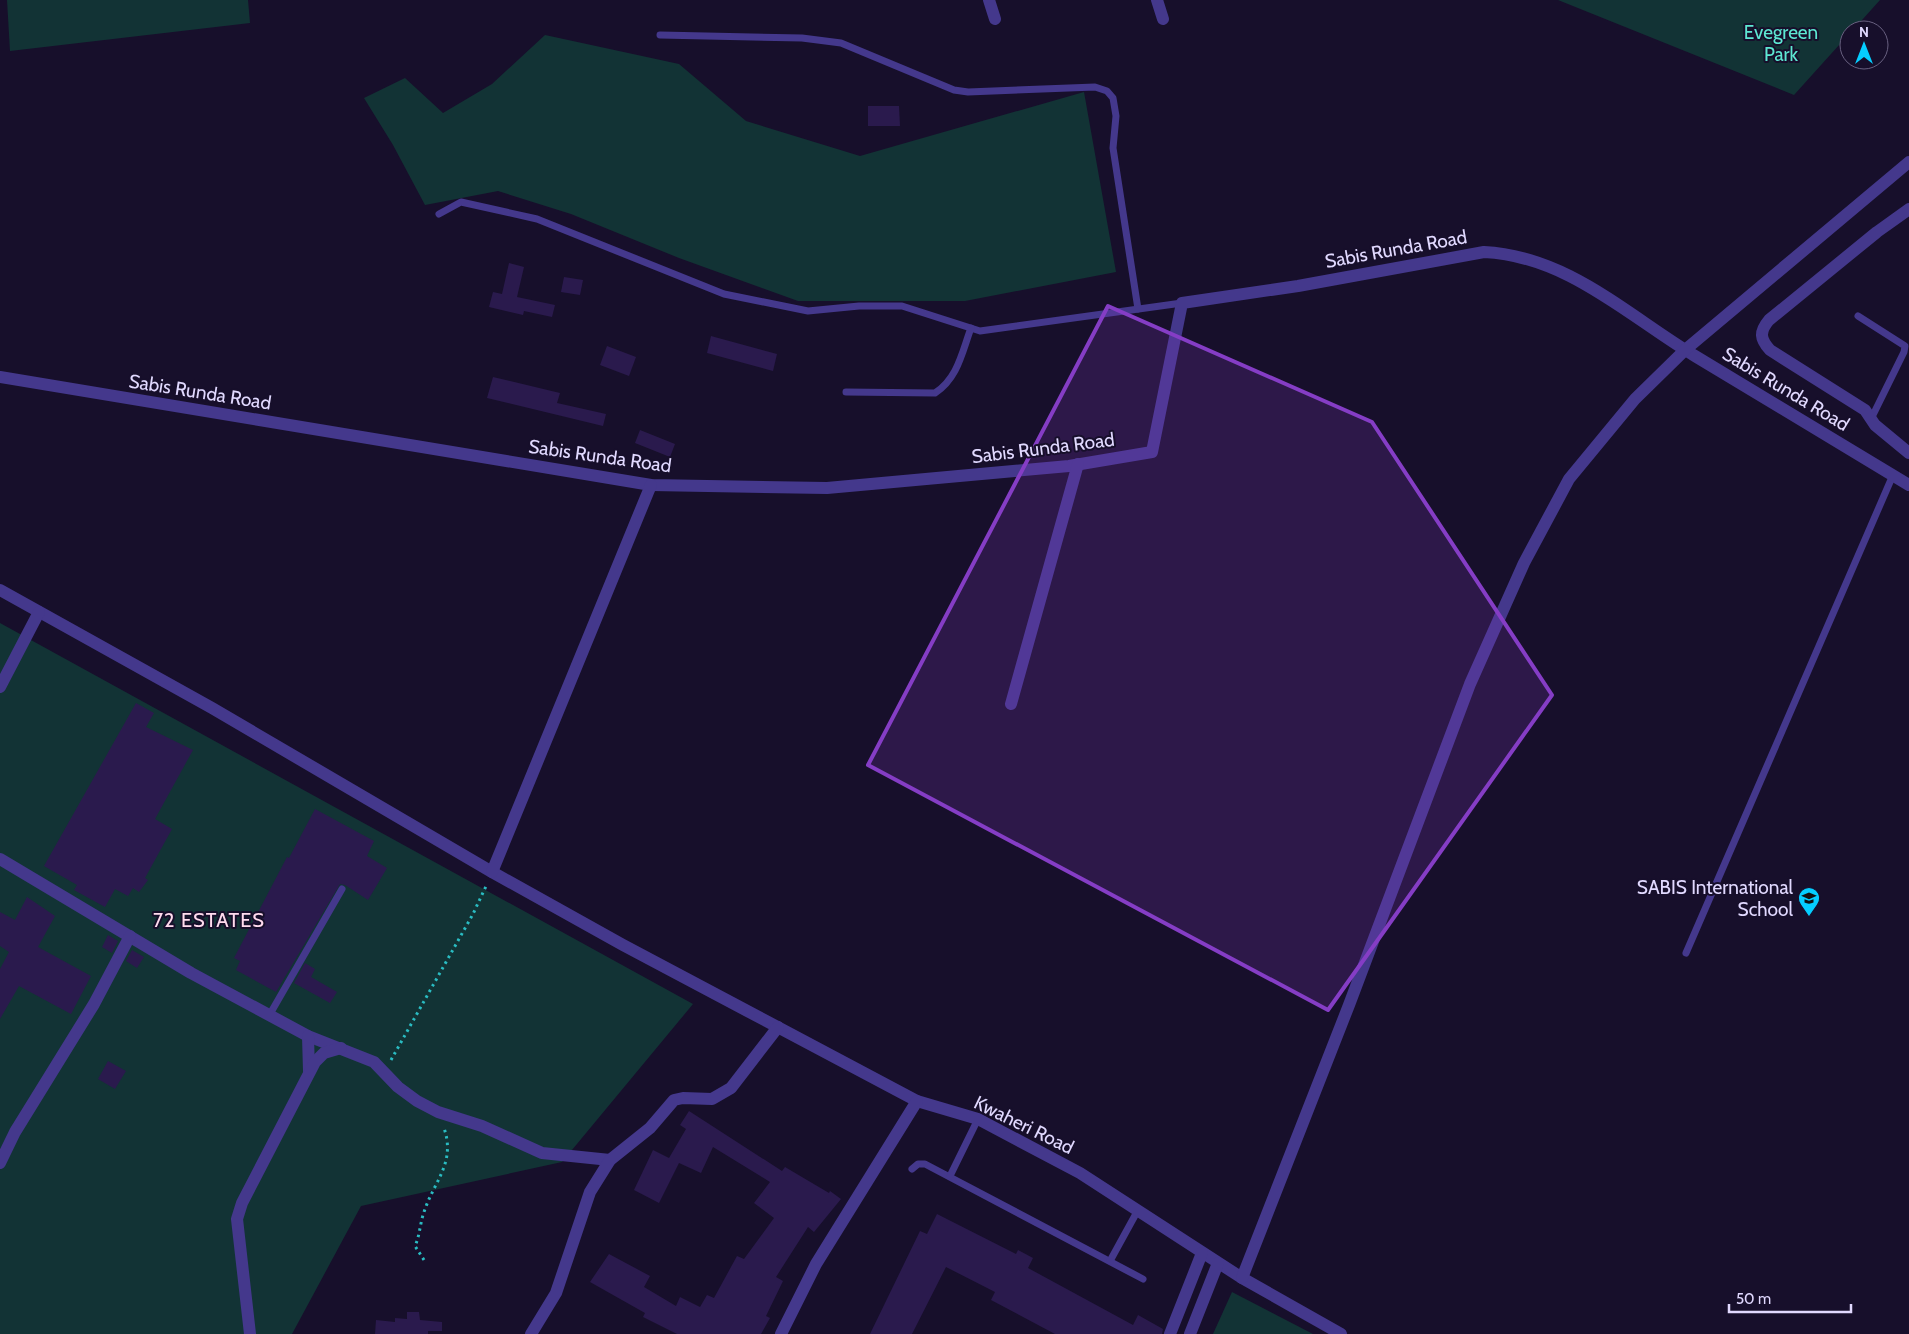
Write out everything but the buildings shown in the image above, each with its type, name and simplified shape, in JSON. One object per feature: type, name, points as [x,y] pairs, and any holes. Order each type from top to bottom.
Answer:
[{"type":"street","points":[[989,0],[996,19]]},
{"type":"street","points":[[1157,0],[1163,19]]},
{"type":"street","points":[[1242,1278],[1349,1006],[1470,684],[1524,563],[1569,479],[1635,399],[1685,350],[1909,162]]},
{"type":"street","points":[[1909,210],[1869,238],[1762,329],[1764,343],[1770,350],[1865,410],[1875,425],[1909,452]]},
{"type":"street","name":"Sabis Runda Road","points":[[0,377],[651,485],[827,488],[965,477],[1078,464],[1152,452],[1182,303],[1298,286],[1484,252],[1510,253],[1549,266],[1574,277],[1685,350],[1909,485]]},
{"type":"street","points":[[1011,704],[1078,464]]},
{"type":"street","points":[[492,872],[651,485]]},
{"type":"street","name":"Kwaheri Road","points":[[0,590],[212,708],[492,872],[622,945],[917,1100],[978,1119],[1080,1173],[1242,1278],[1341,1334]]},
{"type":"street","points":[[0,687],[39,612]]},
{"type":"street","points":[[0,859],[191,973],[308,1036],[374,1062],[398,1087],[417,1101],[438,1112],[482,1126],[542,1153],[610,1160]]},
{"type":"street","points":[[0,1164],[19,1124],[94,1004],[130,936]]},
{"type":"street","points":[[531,1334],[556,1293],[590,1192],[610,1160],[650,1128],[674,1100],[712,1099],[731,1088],[778,1027]]},
{"type":"street","points":[[308,1036],[310,1071]]},
{"type":"street","points":[[250,1334],[237,1219],[249,1188],[281,1132],[310,1071],[324,1053],[341,1048]]},
{"type":"street","points":[[781,1334],[816,1264],[917,1100]]},
{"type":"street","points":[[1170,1334],[1202,1252]]},
{"type":"street","points":[[1190,1334],[1218,1262]]},
{"type":"lane","points":[[660,35],[802,38],[840,43],[954,90],[968,92],[1095,86],[1107,91],[1113,98],[1116,116],[1113,148],[1138,309]]},
{"type":"lane","points":[[439,214],[461,202],[538,219],[724,294],[808,311],[859,306],[902,306],[980,331],[1182,303]]},
{"type":"lane","points":[[1858,316],[1905,346],[1904,352],[1871,419]]},
{"type":"lane","points":[[846,392],[935,393],[946,386],[955,373],[971,328]]},
{"type":"lane","points":[[1686,953],[1893,475]]},
{"type":"lane","points":[[270,1014],[342,889]]},
{"type":"lane","points":[[950,1176],[978,1119]]},
{"type":"lane","points":[[912,1169],[918,1164],[925,1164],[1143,1279]]},
{"type":"lane","points":[[1110,1262],[1138,1210]]},
{"type":"path","points":[[382,1070],[395,1056],[473,914],[492,872]]},
{"type":"path","points":[[424,1260],[416,1246],[424,1213],[449,1153],[447,1138],[438,1112]]},
{"type":"highlighted area","points":[[1108,306],[1372,422],[1552,695],[1328,1010],[868,765]]},
{"type":"green space","points":[[7,0],[248,0],[250,23],[10,51]]},
{"type":"green space","name":"Evegreen Park","points":[[1558,0],[1880,0],[1862,20],[1839,20],[1839,45],[1794,95]]},
{"type":"green space","points":[[545,35],[679,64],[746,121],[860,156],[1084,92],[1116,272],[965,301],[798,301],[679,258],[571,214],[498,191],[425,205],[393,145],[364,98],[405,78],[443,113],[492,84]]},
{"type":"green space","points":[[0,623],[693,1004],[562,1162],[361,1206],[292,1334],[0,1334]]},
{"type":"green space","points":[[1232,1292],[1313,1334],[1213,1334]]},
{"type":"place","name":"SABIS International School","points":[[1809,917]]},
{"type":"district","name":"72 ESTATES","points":[[209,920]]}]
